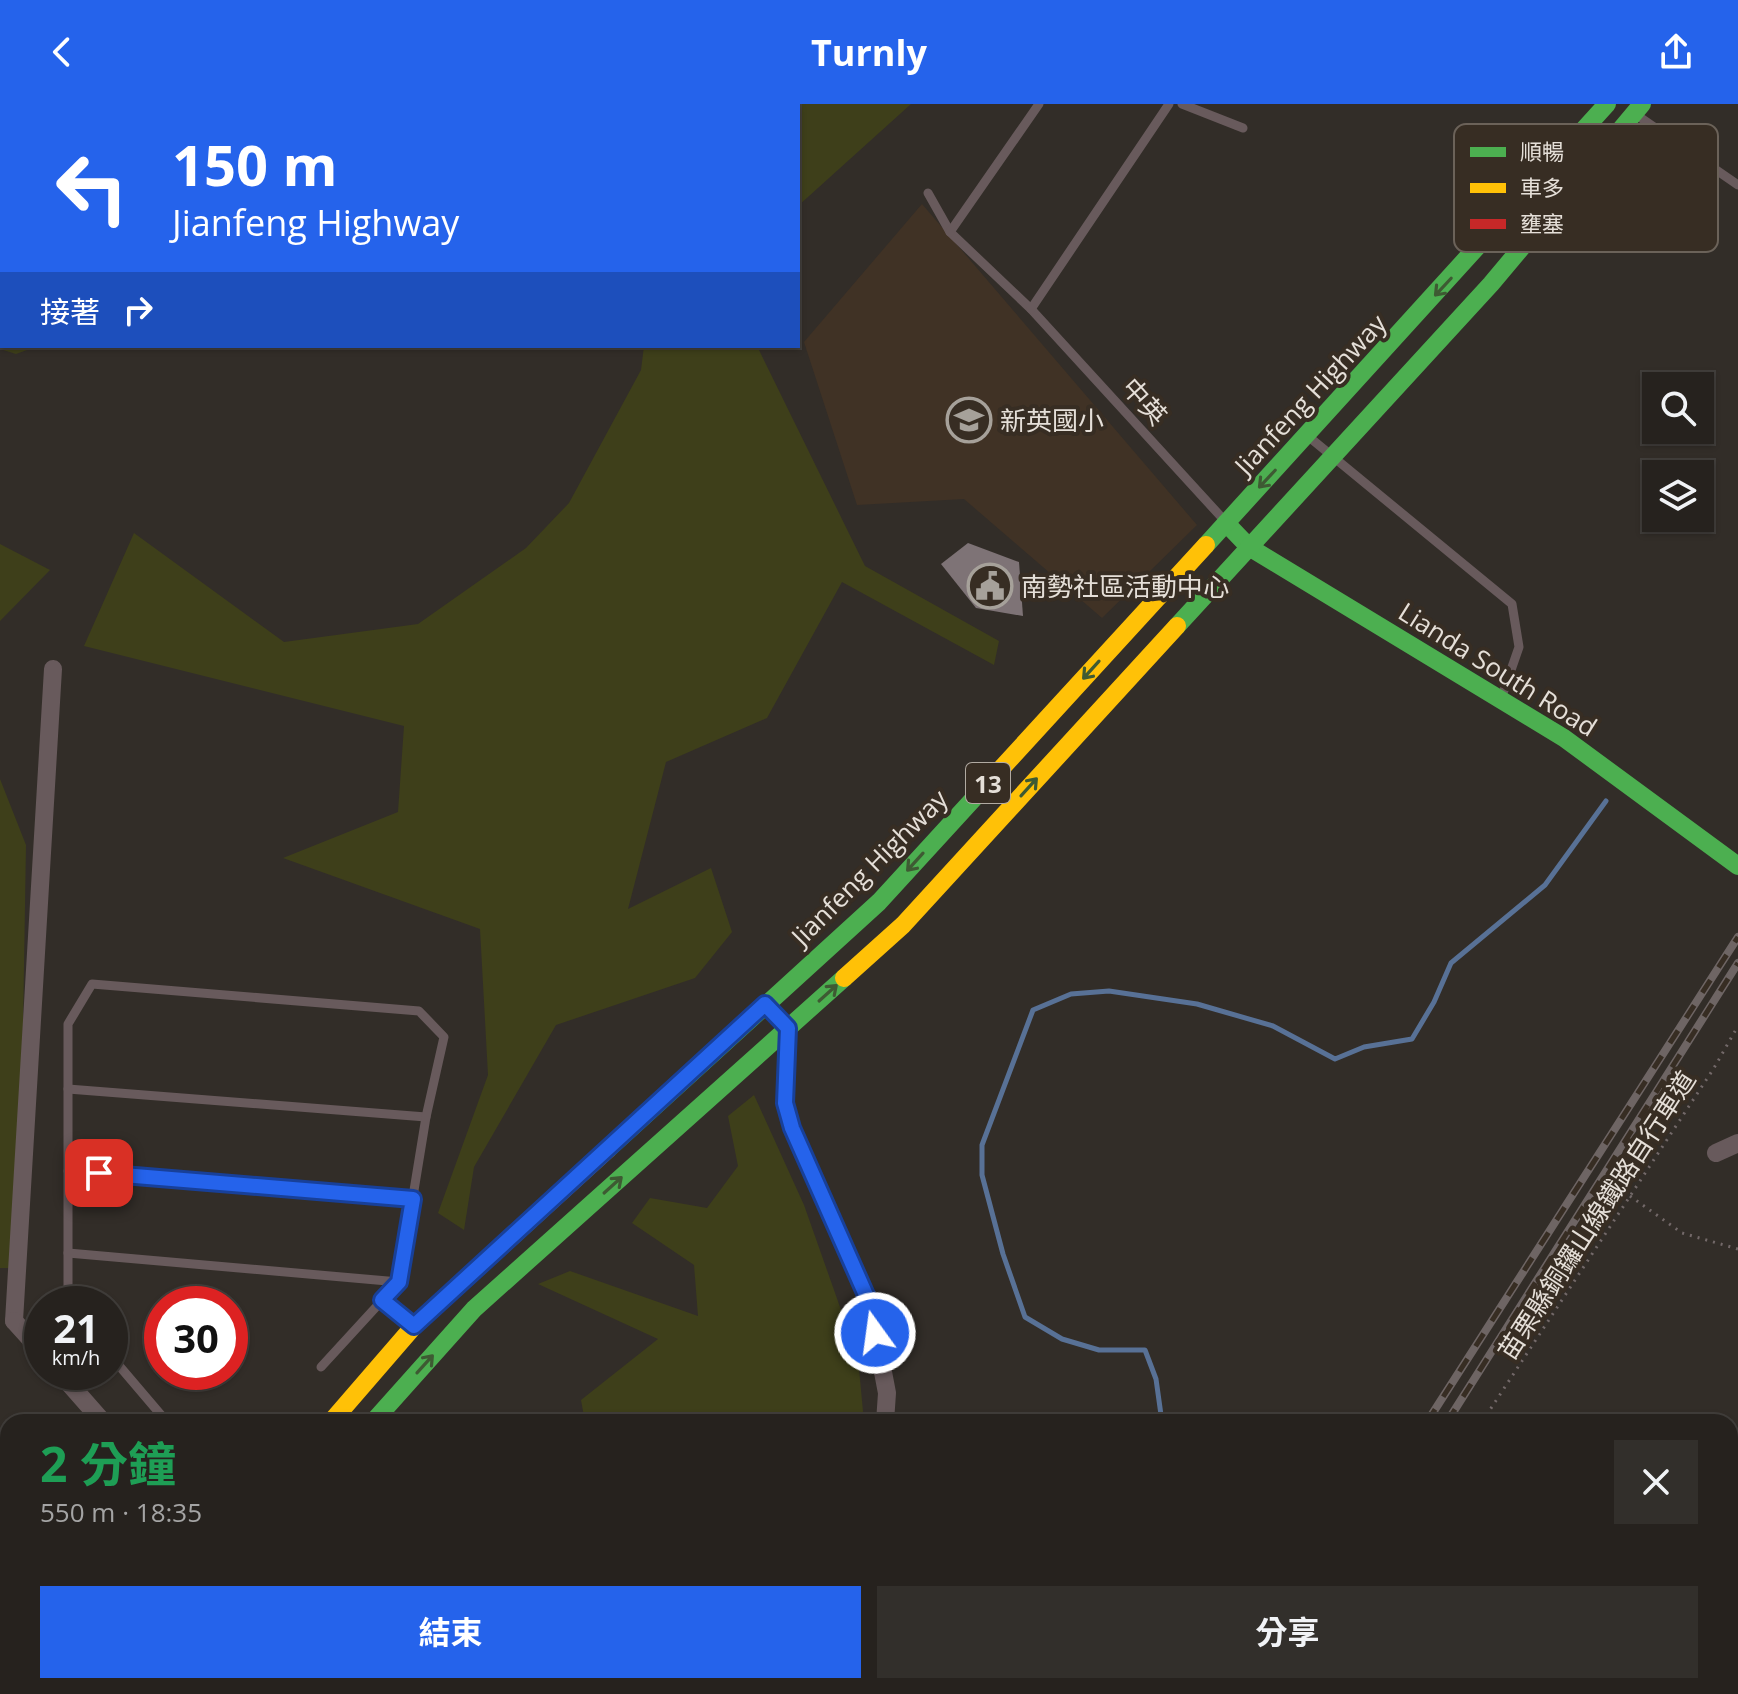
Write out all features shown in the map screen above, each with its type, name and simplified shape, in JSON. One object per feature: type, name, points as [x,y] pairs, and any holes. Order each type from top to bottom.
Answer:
[{"type":"main road","name":"Jianfeng Highway","points":[[1589,124],[1607,104]]},
{"type":"main road","name":"Jianfeng Highway","points":[[338,1414],[414,1326],[879,902],[1133,633],[1226,523],[1473,252]]},
{"type":"main road","name":"13","points":[[380,1414],[474,1309],[903,925],[1151,646],[1249,547],[1517,252]]},
{"type":"main road","name":"Lianda South Road","points":[[1226,523],[1249,547],[1564,738],[1738,866]]},
{"type":"street","points":[[0,1335],[14,1321],[53,669]]},
{"type":"street","points":[[765,1004],[788,1028],[785,1103],[792,1128],[870,1304],[887,1393],[886,1414]]},
{"type":"street","points":[[1716,1153],[1738,1143]]},
{"type":"street","points":[[14,1321],[24,1332]]},
{"type":"street","points":[[75,1390],[96,1414]]},
{"type":"lane","points":[[950,232],[1039,104]]},
{"type":"lane","points":[[1031,309],[1169,104]]},
{"type":"lane","points":[[1182,104],[1243,128]]},
{"type":"lane","points":[[1634,109],[1655,124]]},
{"type":"lane","points":[[1718,170],[1738,185]]},
{"type":"lane","name":"中英","points":[[928,193],[950,232],[1031,309],[1226,523]]},
{"type":"lane","points":[[1307,435],[1512,604],[1519,647],[1501,700]]},
{"type":"lane","points":[[68,1286],[68,1024],[92,984],[419,1011],[444,1037],[426,1117],[399,1282],[321,1367]]},
{"type":"lane","points":[[68,1089],[426,1117]]},
{"type":"lane","points":[[68,1171],[413,1199]]},
{"type":"lane","points":[[68,1253],[399,1282]]},
{"type":"lane","points":[[382,1300],[414,1326]]},
{"type":"lane","points":[[128,1376],[160,1414]]},
{"type":"path","name":"苗栗縣銅鑼山線鐵路自行車道","points":[[1487,1414],[1738,1026]]},
{"type":"path","points":[[1630,1196],[1682,1233],[1738,1249]]},
{"type":"shaded area","points":[[800,104],[911,104],[800,204]]},
{"type":"shaded area","name":"新英國小","points":[[922,204],[1197,525],[1102,618],[964,499],[857,505],[804,342]]},
{"type":"shaded area","points":[[0,348],[32,348],[16,354]]},
{"type":"shaded area","points":[[644,348],[758,348],[865,566],[999,641],[994,665],[842,582],[767,718],[666,762],[628,909],[711,868],[732,932],[695,978],[556,1025],[474,1167],[464,1230],[438,1213],[488,1075],[480,929],[283,858],[398,812],[404,726],[84,646],[134,533],[284,642],[418,624],[526,548],[569,503],[641,370]]},
{"type":"shaded area","points":[[0,544],[50,570],[0,621]]},
{"type":"shaded area","points":[[0,779],[26,845],[19,1268],[0,1268]]},
{"type":"shaded area","points":[[754,1095],[804,1205],[858,1358],[863,1414],[584,1414],[581,1400],[658,1339],[538,1284],[570,1271],[698,1316],[694,1265],[632,1223],[650,1198],[707,1208],[738,1166],[728,1116]]},
{"type":"building","name":"南勢社區活動中心","points":[[968,543],[1019,562],[1023,616],[976,608],[941,564]]},
{"type":"waterway","points":[[1161,1414],[1156,1379],[1145,1350],[1099,1350],[1062,1339],[1025,1317],[1003,1254],[982,1175],[982,1145],[1033,1010],[1071,994],[1109,991],[1197,1004],[1273,1026],[1335,1059],[1364,1047],[1412,1039],[1434,1002],[1451,963],[1545,885],[1606,801]]},
{"type":"railway","points":[[1432,1414],[1738,937]]},
{"type":"railway","points":[[1452,1414],[1738,963]]},
{"type":"traffic: fast","points":[[1589,124],[1607,104]]},
{"type":"traffic: fast","points":[[1625,124],[1642,104]]},
{"type":"traffic: fast","points":[[1206,545],[1472,252]]},
{"type":"traffic: fast","points":[[1177,626],[1518,252]]},
{"type":"traffic: fast","points":[[1226,523],[1249,547],[1564,738],[1738,866]]},
{"type":"traffic: fast","points":[[608,1149],[879,902],[977,795]]},
{"type":"traffic: fast","points":[[380,1414],[474,1309],[844,978]]},
{"type":"traffic: slow","points":[[977,795],[1206,545]]},
{"type":"traffic: slow","points":[[844,978],[903,925],[1177,626]]},
{"type":"traffic: slow","points":[[338,1414],[414,1326],[608,1149]]},
{"type":"place","name":"新英國小","points":[[969,420]]},
{"type":"place","name":"南勢社區活動中心","points":[[990,586]]},
{"type":"route","points":[[99,1173],[413,1199],[399,1282],[382,1300],[414,1326],[765,1004],[788,1028],[785,1103],[792,1128],[870,1304],[875,1333]]}]
